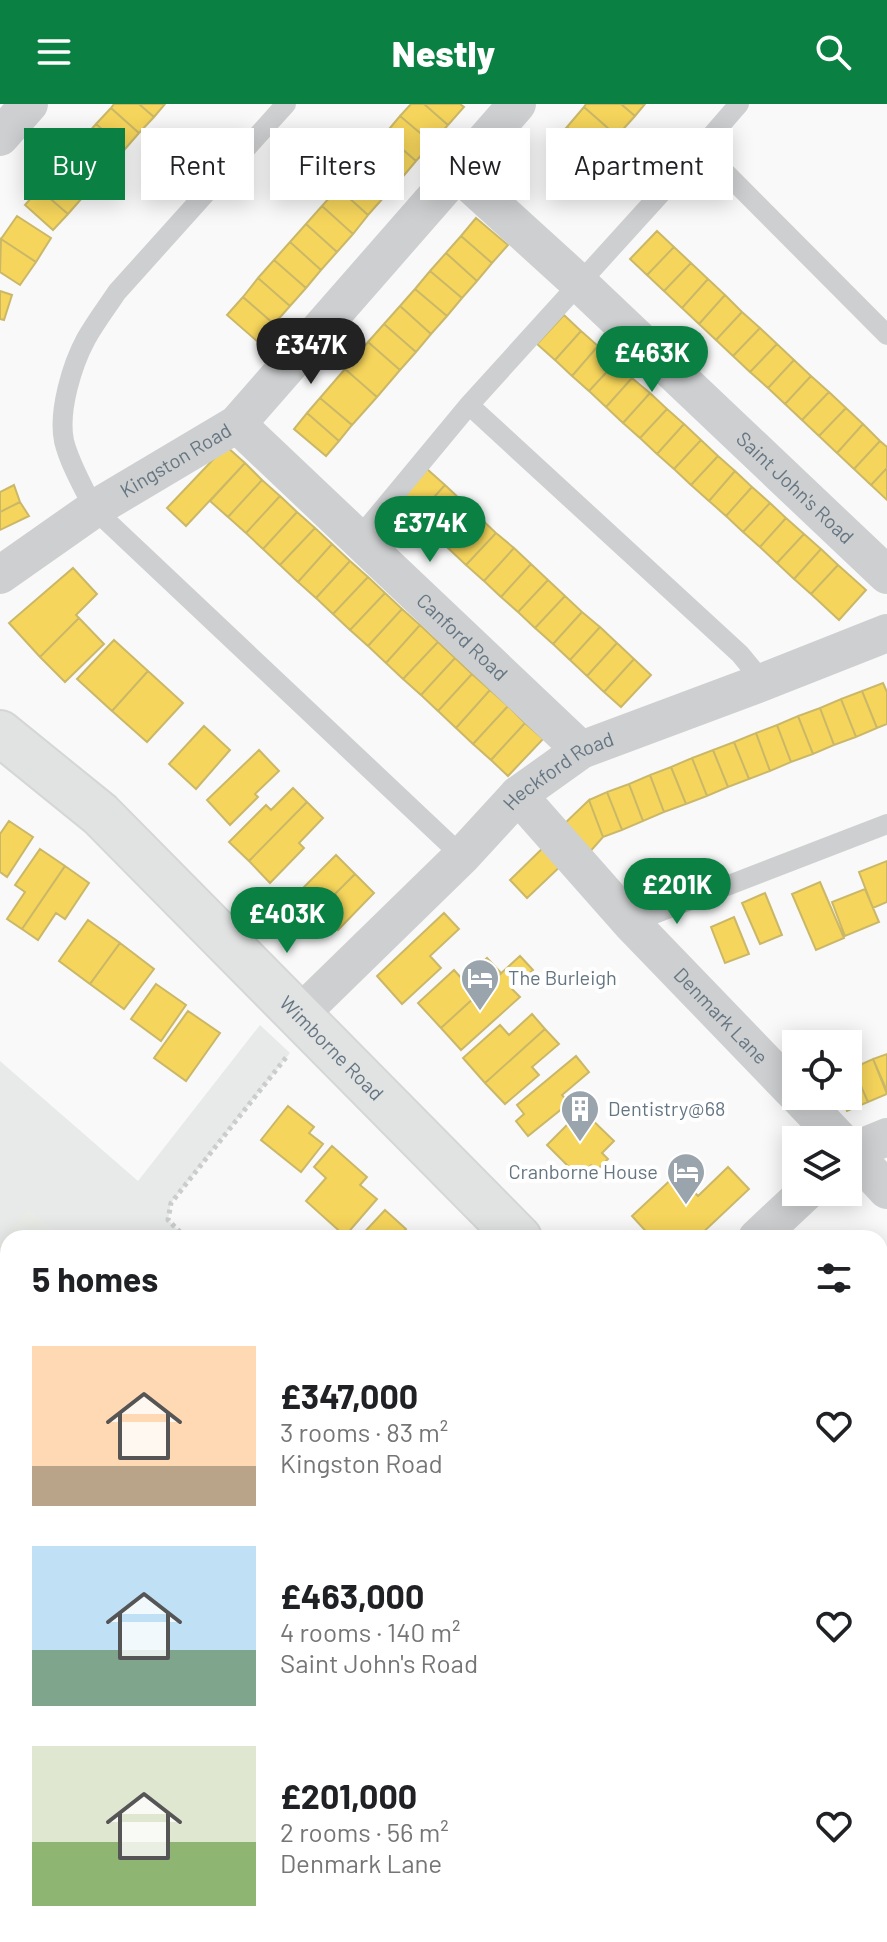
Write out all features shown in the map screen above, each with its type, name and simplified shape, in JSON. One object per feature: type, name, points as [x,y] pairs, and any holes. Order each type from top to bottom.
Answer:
[{"type":"main road","name":"Wimborne Road","points":[[0,733],[100,814],[511,1230]]},
{"type":"street","points":[[0,137],[29,104]]},
{"type":"street","name":"Kingston Road","points":[[495,128],[517,104]]},
{"type":"street","name":"Kingston Road","points":[[8,569],[94,509],[237,424],[431,200]]},
{"type":"street","name":"Saint John's Road","points":[[488,200],[887,575]]},
{"type":"street","name":"Canford Road","points":[[237,424],[581,750]]},
{"type":"street","name":"Heckford Road","points":[[305,1021],[518,795],[581,750],[887,633]]},
{"type":"street","name":"Denmark Lane","points":[[518,795],[631,923],[782,1079]]},
{"type":"street","name":"Denmark Lane","points":[[811,1110],[826,1126]]},
{"type":"street","points":[[862,1144],[887,1137]]},
{"type":"street","name":"Denmark Lane","points":[[862,1164],[887,1190]]},
{"type":"street","points":[[766,1230],[791,1206]]},
{"type":"lane","points":[[286,104],[117,292],[85,340],[67,390],[63,415],[64,440],[94,509],[462,856]]},
{"type":"lane","points":[[718,128],[739,104]]},
{"type":"lane","points":[[733,180],[887,335]]},
{"type":"lane","points":[[358,539],[469,405],[654,200]]},
{"type":"lane","points":[[469,405],[740,654],[763,682]]},
{"type":"lane","points":[[631,923],[887,824]]},
{"type":"path","points":[[178,1230],[168,1220],[171,1203],[305,1021]]},
{"type":"shaded area","points":[[260,1025],[290,1053],[171,1203],[168,1220],[178,1230],[0,1230],[0,1061],[138,1181]]},
{"type":"shaded area","points":[[28,1209],[54,1230],[11,1230]]},
{"type":"building: Homes","points":[[114,104],[139,104],[154,117],[139,133],[111,108]]},
{"type":"building: Homes","points":[[139,104],[165,104],[154,117]]},
{"type":"building: Homes","points":[[411,104],[424,104],[448,125],[445,128],[420,128],[420,133],[400,116]]},
{"type":"building: Homes","points":[[424,104],[460,104],[464,107],[448,125]]},
{"type":"building: Homes","points":[[586,104],[621,104],[635,116],[624,128],[608,128],[584,107]]},
{"type":"building: Homes","points":[[621,104],[645,104],[635,116]]},
{"type":"building: Homes","points":[[584,107],[608,128],[568,128]]},
{"type":"building: Homes","points":[[111,108],[139,133],[125,149],[125,128],[101,128],[96,124]]},
{"type":"building: Homes","points":[[400,116],[420,133],[420,156],[416,161],[404,151],[404,128],[390,128]]},
{"type":"building: Homes","points":[[404,151],[416,161],[404,175]]},
{"type":"building: Homes","points":[[29,200],[52,200],[68,214],[53,230],[25,205]]},
{"type":"building: Homes","points":[[52,200],[80,200],[68,214]]},
{"type":"building: Homes","points":[[327,200],[351,200],[368,215],[353,234],[322,206]]},
{"type":"building: Homes","points":[[351,200],[381,200],[368,215]]},
{"type":"building: Homes","points":[[322,206],[353,234],[337,252],[306,224]]},
{"type":"building: Homes","points":[[17,216],[51,238],[36,262],[1,239]]},
{"type":"building: Homes","points":[[476,218],[508,245],[492,263],[461,236]]},
{"type":"building: Homes","points":[[306,224],[337,252],[321,270],[290,242]]},
{"type":"building: Homes","points":[[657,231],[674,247],[647,275],[630,259]]},
{"type":"building: Homes","points":[[461,236],[492,263],[477,281],[446,253]]},
{"type":"building: Homes","points":[[1,239],[36,262],[20,285],[0,272]]},
{"type":"building: Homes","points":[[290,242],[321,270],[306,288],[274,260]]},
{"type":"building: Homes","points":[[674,247],[691,263],[664,291],[647,275]]},
{"type":"building: Homes","points":[[446,253],[477,281],[462,298],[430,271]]},
{"type":"building: Homes","points":[[274,260],[306,288],[290,306],[258,278]]},
{"type":"building: Homes","points":[[691,263],[708,279],[682,308],[664,291]]},
{"type":"building: Homes","points":[[430,271],[462,298],[447,316],[415,289]]},
{"type":"building: Homes","points":[[258,278],[290,306],[274,324],[243,297]]},
{"type":"building: Homes","points":[[708,279],[725,295],[699,324],[682,308]]},
{"type":"building: Homes","points":[[415,289],[447,316],[431,334],[400,306]]},
{"type":"building: Homes","points":[[0,291],[12,295],[4,320],[0,319]]},
{"type":"building: Homes","points":[[725,295],[742,312],[716,340],[699,324]]},
{"type":"building: Homes","points":[[243,297],[274,324],[258,342],[227,315]]},
{"type":"building: Homes","points":[[400,306],[431,334],[416,352],[384,324]]},
{"type":"building: Homes","points":[[742,312],[760,328],[733,356],[716,340]]},
{"type":"building: Homes","points":[[564,315],[581,331],[555,360],[537,344]]},
{"type":"building: Homes","points":[[384,324],[416,352],[400,370],[368,342]]},
{"type":"building: Homes","points":[[760,328],[777,344],[750,372],[733,356]]},
{"type":"building: Homes","points":[[581,331],[598,346],[572,376],[555,360]]},
{"type":"building: Homes","points":[[368,342],[400,370],[377,397],[345,369]]},
{"type":"building: Homes","points":[[777,344],[794,360],[768,388],[750,372]]},
{"type":"building: Homes","points":[[598,346],[616,362],[589,391],[572,376]]},
{"type":"building: Homes","points":[[794,360],[811,376],[785,404],[768,388]]},
{"type":"building: Homes","points":[[616,362],[632,378],[606,407],[589,391]]},
{"type":"building: Homes","points":[[345,369],[377,397],[352,425],[320,398]]},
{"type":"building: Homes","points":[[811,376],[829,392],[802,420],[785,404]]},
{"type":"building: Homes","points":[[632,378],[650,393],[623,423],[606,407]]},
{"type":"building: Homes","points":[[829,392],[846,408],[819,436],[802,420]]},
{"type":"building: Homes","points":[[650,393],[667,409],[640,438],[623,423]]},
{"type":"building: Homes","points":[[320,398],[352,425],[339,441],[307,413]]},
{"type":"building: Homes","points":[[846,408],[863,424],[837,453],[819,436]]},
{"type":"building: Homes","points":[[667,409],[684,424],[657,454],[640,438]]},
{"type":"building: Homes","points":[[307,413],[339,441],[326,456],[294,429]]},
{"type":"building: Homes","points":[[684,424],[701,440],[674,469],[657,454]]},
{"type":"building: Homes","points":[[863,424],[880,441],[854,469],[837,453]]},
{"type":"building: Homes","points":[[701,440],[718,456],[691,485],[674,469]]},
{"type":"building: Homes","points":[[880,441],[887,447],[887,468],[871,485],[854,469]]},
{"type":"building: Homes","points":[[226,446],[245,463],[186,526],[167,508]]},
{"type":"building: Homes","points":[[718,456],[735,471],[709,501],[691,485]]},
{"type":"building: Homes","points":[[245,463],[262,480],[228,517],[210,501]]},
{"type":"building: Homes","points":[[887,468],[887,500],[871,485]]},
{"type":"building: Homes","points":[[427,469],[445,485],[415,518],[397,502]]},
{"type":"building: Homes","points":[[735,471],[752,487],[726,516],[709,501]]},
{"type":"building: Homes","points":[[262,480],[280,496],[246,533],[228,517]]},
{"type":"building: Homes","points":[[14,485],[20,502],[0,512],[0,492]]},
{"type":"building: Homes","points":[[445,485],[462,501],[432,533],[415,518]]},
{"type":"building: Homes","points":[[752,487],[770,503],[743,532],[726,516]]},
{"type":"building: Homes","points":[[280,496],[297,512],[263,549],[246,533]]},
{"type":"building: Homes","points":[[462,501],[479,517],[449,549],[432,533]]},
{"type":"building: Homes","points":[[20,502],[29,516],[0,530],[0,512]]},
{"type":"building: Homes","points":[[770,503],[786,518],[760,547],[743,532]]},
{"type":"building: Homes","points":[[297,512],[315,528],[280,565],[263,549]]},
{"type":"building: Homes","points":[[479,517],[496,533],[466,565],[449,549]]},
{"type":"building: Homes","points":[[786,518],[804,534],[777,563],[760,547]]},
{"type":"building: Homes","points":[[315,528],[332,544],[298,582],[280,565]]},
{"type":"building: Homes","points":[[496,533],[514,548],[484,581],[466,565]]},
{"type":"building: Homes","points":[[804,534],[821,549],[794,579],[777,563]]},
{"type":"building: Homes","points":[[332,544],[350,561],[316,598],[298,582]]},
{"type":"building: Homes","points":[[514,548],[531,564],[501,597],[484,581]]},
{"type":"building: Homes","points":[[821,549],[838,565],[811,594],[794,579]]},
{"type":"building: Homes","points":[[350,561],[368,577],[333,614],[316,598]]},
{"type":"building: Homes","points":[[531,564],[548,580],[518,612],[501,597]]},
{"type":"building: Homes","points":[[838,565],[866,590],[839,620],[811,594]]},
{"type":"building: Homes","points":[[73,568],[97,594],[76,615],[79,618],[40,657],[9,623]]},
{"type":"building: Homes","points":[[368,577],[385,593],[350,630],[333,614]]},
{"type":"building: Homes","points":[[548,580],[565,596],[535,628],[518,612]]},
{"type":"building: Homes","points":[[385,593],[402,609],[368,646],[350,630]]},
{"type":"building: Homes","points":[[565,596],[582,612],[553,644],[535,628]]},
{"type":"building: Homes","points":[[402,609],[420,625],[386,663],[368,646]]},
{"type":"building: Homes","points":[[582,612],[600,627],[570,660],[553,644]]},
{"type":"building: Homes","points":[[79,618],[104,644],[65,682],[40,657]]},
{"type":"building: Homes","points":[[420,625],[438,642],[403,679],[386,663]]},
{"type":"building: Homes","points":[[600,627],[617,643],[587,676],[570,660]]},
{"type":"building: Homes","points":[[114,640],[148,671],[112,711],[77,679]]},
{"type":"building: Homes","points":[[438,642],[455,658],[421,695],[403,679]]},
{"type":"building: Homes","points":[[617,643],[634,659],[604,692],[587,676]]},
{"type":"building: Homes","points":[[455,658],[472,674],[438,711],[421,695]]},
{"type":"building: Homes","points":[[634,659],[651,675],[621,707],[604,692]]},
{"type":"building: Homes","points":[[148,671],[183,703],[147,742],[112,711]]},
{"type":"building: Homes","points":[[472,674],[490,690],[456,728],[438,711]]},
{"type":"building: Homes","points":[[883,683],[887,692],[887,724],[877,728],[862,691]]},
{"type":"building: Homes","points":[[490,690],[508,706],[473,744],[456,728]]},
{"type":"building: Homes","points":[[862,691],[877,728],[856,737],[841,699]]},
{"type":"building: Homes","points":[[841,699],[856,737],[834,745],[820,708]]},
{"type":"building: Homes","points":[[508,706],[525,723],[491,760],[473,744]]},
{"type":"building: Homes","points":[[820,708],[834,745],[813,754],[798,716]]},
{"type":"building: Homes","points":[[798,716],[813,754],[791,762],[777,725]]},
{"type":"building: Homes","points":[[525,723],[543,739],[508,776],[491,760]]},
{"type":"building: Homes","points":[[777,725],[791,762],[770,771],[756,733]]},
{"type":"building: Homes","points":[[204,726],[230,750],[196,789],[169,764]]},
{"type":"building: Homes","points":[[756,733],[770,771],[749,779],[734,742]]},
{"type":"building: Homes","points":[[734,742],[749,779],[728,787],[713,750]]},
{"type":"building: Homes","points":[[259,750],[279,771],[230,825],[207,800]]},
{"type":"building: Homes","points":[[713,750],[728,787],[707,796],[692,758]]},
{"type":"building: Homes","points":[[692,758],[707,796],[686,804],[671,767]]},
{"type":"building: Homes","points":[[671,767],[686,804],[664,812],[650,775]]},
{"type":"building: Homes","points":[[650,775],[664,812],[643,821],[629,784]]},
{"type":"building: Homes","points":[[629,784],[643,821],[622,830],[607,792]]},
{"type":"building: Homes","points":[[293,788],[307,802],[249,861],[229,842],[266,805],[271,810]]},
{"type":"building: Homes","points":[[607,792],[622,830],[603,837],[589,800]]},
{"type":"building: Homes","points":[[589,800],[603,837],[588,854],[562,826]]},
{"type":"building: Homes","points":[[307,802],[323,818],[299,843],[304,848],[270,883],[249,861]]},
{"type":"building: Homes","points":[[9,821],[33,837],[7,877],[0,872],[0,834]]},
{"type":"building: Homes","points":[[549,842],[567,860],[527,898],[510,880]]},
{"type":"building: Homes","points":[[40,849],[65,866],[22,929],[7,919],[25,892],[15,885]]},
{"type":"building: Homes","points":[[336,855],[355,874],[319,910],[300,891]]},
{"type":"building: Homes","points":[[887,861],[887,902],[873,908],[859,872]]},
{"type":"building: Homes","points":[[65,866],[89,883],[65,919],[56,913],[38,940],[22,929]]},
{"type":"building: Homes","points":[[355,874],[374,893],[338,930],[319,910]]},
{"type":"building: Homes","points":[[820,882],[844,938],[816,950],[792,894]]},
{"type":"building: Homes","points":[[865,889],[879,922],[845,936],[832,902]]},
{"type":"building: Homes","points":[[765,893],[782,935],[760,944],[742,903]]},
{"type":"building: Homes","points":[[444,913],[459,929],[430,956],[441,968],[402,1004],[377,976]]},
{"type":"building: Homes","points":[[734,917],[749,954],[725,963],[711,927]]},
{"type":"building: Homes","points":[[88,920],[120,943],[90,984],[59,961]]},
{"type":"building: Homes","points":[[120,943],[154,969],[124,1009],[90,984]]},
{"type":"building: Homes","name":"The Burleigh","points":[[520,956],[533,970],[512,989],[520,997],[461,1050],[441,1028]]},
{"type":"building: Homes","points":[[487,958],[501,973],[441,1028],[418,1003],[454,970],[463,980]]},
{"type":"building: Homes","points":[[156,984],[186,1005],[161,1041],[131,1019]]},
{"type":"building: Homes","points":[[188,1011],[220,1033],[186,1081],[154,1058]]},
{"type":"building: Homes","points":[[532,1014],[545,1029],[485,1083],[463,1058],[500,1025],[509,1035]]},
{"type":"building: Homes","points":[[545,1029],[559,1044],[532,1067],[539,1075],[505,1104],[485,1083]]},
{"type":"building: Homes","points":[[887,1054],[887,1091],[873,1059]]},
{"type":"building: Homes","points":[[576,1056],[589,1072],[562,1095],[569,1103],[528,1136],[516,1121],[524,1114],[517,1105]]},
{"type":"building: Homes","points":[[873,1059],[887,1094],[868,1102],[862,1088],[862,1064]]},
{"type":"building: Homes","points":[[862,1088],[868,1102],[862,1105]]},
{"type":"building: Homes","points":[[288,1106],[314,1127],[309,1133],[323,1144],[301,1172],[261,1140]]},
{"type":"building: Homes","name":"Dentistry@68","points":[[582,1110],[614,1141],[602,1153],[608,1159],[597,1170],[591,1165],[579,1177],[547,1145]]},
{"type":"building: Homes","points":[[332,1146],[367,1177],[360,1185],[377,1199],[350,1230],[338,1230],[306,1201],[326,1178],[314,1167]]},
{"type":"building: Homes","name":"Cranborne House","points":[[728,1167],[749,1189],[705,1230],[645,1230],[632,1216],[677,1174],[698,1196]]},
{"type":"building: Homes","points":[[385,1210],[406,1229],[405,1230],[366,1230]]},
{"type":"place","name":"The Burleigh","points":[[480,1012]]},
{"type":"place","name":"Dentistry@68","points":[[580,1143]]},
{"type":"place","name":"Cranborne House","points":[[686,1206]]}]
